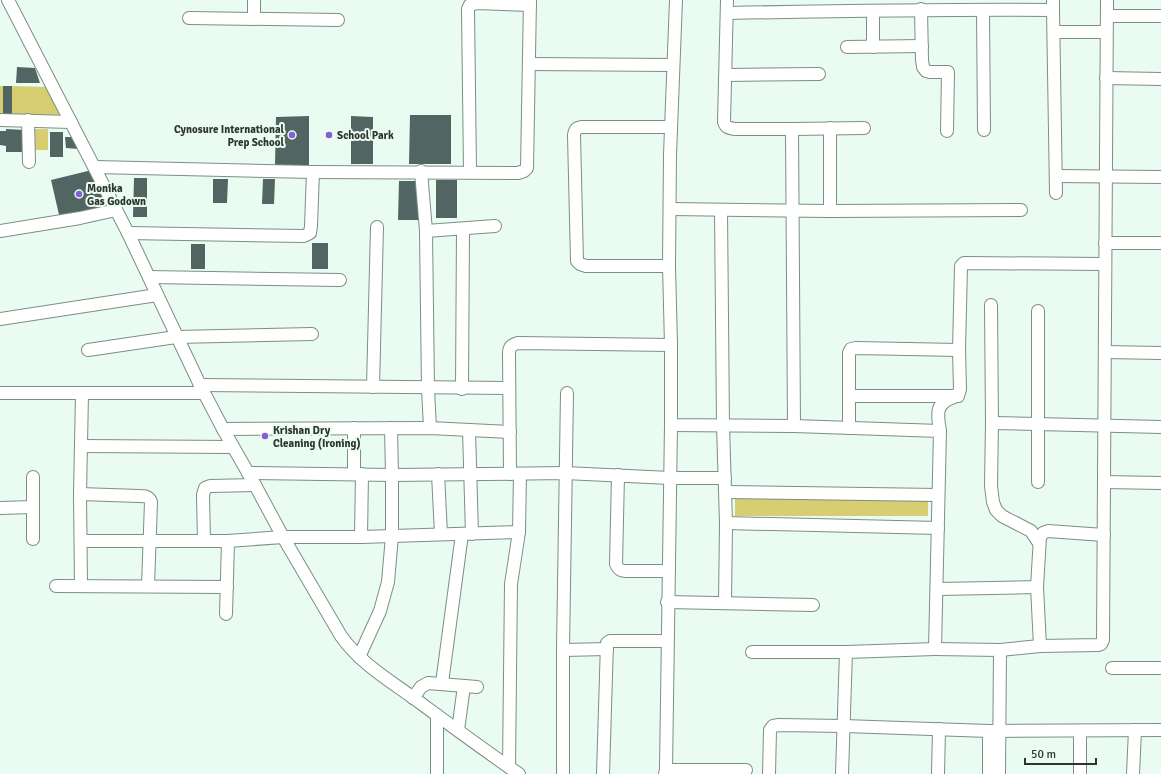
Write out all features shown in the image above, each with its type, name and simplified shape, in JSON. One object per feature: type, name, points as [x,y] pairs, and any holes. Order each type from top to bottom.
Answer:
[{"type":"street","points":[[8,0],[128,233],[176,337],[202,389],[283,537],[341,636],[359,657],[514,771]]},
{"type":"street","points":[[254,0],[254,19]]},
{"type":"street","points":[[676,0],[671,127],[669,266],[671,425],[666,772],[746,770]]},
{"type":"street","points":[[727,0],[724,122],[728,128],[864,128]]},
{"type":"street","points":[[752,652],[846,652],[935,649],[1000,650],[1040,646],[1098,645],[1103,642],[1107,0]]},
{"type":"street","points":[[95,168],[313,172],[518,173],[524,171],[527,168],[530,2],[477,3],[470,5],[468,9],[470,172]]},
{"type":"street","points":[[727,13],[792,6],[873,11],[917,6],[983,10],[1053,5],[1056,193]]},
{"type":"street","points":[[917,6],[922,46],[922,60],[926,71],[948,72],[947,131]]},
{"type":"street","points":[[983,10],[984,130]]},
{"type":"street","points":[[873,11],[874,47]]},
{"type":"street","points":[[1107,16],[1161,16]]},
{"type":"street","points":[[189,18],[338,20]]},
{"type":"street","points":[[1054,32],[1106,32]]},
{"type":"street","points":[[847,47],[922,46]]},
{"type":"street","points":[[529,64],[673,65]]},
{"type":"street","points":[[726,75],[819,74]]},
{"type":"street","points":[[1106,78],[1161,79]]},
{"type":"street","points":[[0,120],[71,122]]},
{"type":"street","points":[[28,120],[29,162]]},
{"type":"street","points":[[669,266],[586,266],[577,261],[574,135],[575,130],[582,126],[671,127]]},
{"type":"street","points":[[830,128],[830,211]]},
{"type":"street","points":[[792,129],[794,426]]},
{"type":"street","points":[[128,233],[304,236],[310,233],[311,226],[313,172]]},
{"type":"street","points":[[421,172],[426,231],[428,389],[430,428]]},
{"type":"street","points":[[1056,176],[1161,177]]},
{"type":"street","points":[[670,209],[830,211],[1022,210]]},
{"type":"street","points":[[0,231],[80,218],[116,210]]},
{"type":"street","points":[[721,210],[723,425],[726,478],[724,603]]},
{"type":"street","points":[[426,231],[496,226]]},
{"type":"street","points":[[373,387],[377,227]]},
{"type":"street","points":[[462,389],[463,229]]},
{"type":"street","points":[[1105,243],[1161,243]]},
{"type":"street","points":[[958,396],[960,389],[959,350],[961,266],[964,263],[1105,264]]},
{"type":"street","points":[[149,277],[340,280]]},
{"type":"street","points":[[0,319],[157,295]]},
{"type":"street","points":[[991,305],[992,423],[990,486],[994,506],[1002,516],[1031,531],[1039,543]]},
{"type":"street","points":[[1038,311],[1038,482]]},
{"type":"street","points":[[88,350],[176,337],[312,334]]},
{"type":"street","points":[[514,771],[511,584],[519,532],[515,474],[510,432],[508,388],[509,348],[518,343],[671,345]]},
{"type":"street","points":[[849,428],[849,353],[851,349],[959,350]]},
{"type":"street","points":[[1105,352],[1161,353]]},
{"type":"street","points":[[0,393],[82,394],[202,389],[373,387],[428,389],[508,388]]},
{"type":"street","points":[[563,774],[563,650],[567,393]]},
{"type":"street","points":[[81,586],[80,494],[82,394]]},
{"type":"street","points":[[849,396],[958,396]]},
{"type":"street","points":[[935,649],[940,431],[938,412],[939,407],[946,400],[958,396]]},
{"type":"street","points":[[992,423],[1161,427]]},
{"type":"street","points":[[671,425],[794,426],[940,431]]},
{"type":"street","points":[[354,428],[361,537]]},
{"type":"street","points":[[359,657],[374,626],[388,582],[392,536],[391,428]]},
{"type":"street","points":[[223,429],[430,428],[510,432]]},
{"type":"street","points":[[442,684],[467,534],[471,474],[469,430]]},
{"type":"street","points":[[81,446],[233,447]]},
{"type":"street","points":[[248,473],[392,475],[566,473],[670,478],[726,478]]},
{"type":"street","points":[[438,474],[441,534]]},
{"type":"street","points":[[618,475],[617,568],[621,571],[669,571]]},
{"type":"street","points":[[33,477],[33,539]]},
{"type":"street","points":[[1104,482],[1161,484]]},
{"type":"street","points":[[204,541],[203,495],[205,488],[210,486],[255,485]]},
{"type":"street","points":[[726,492],[938,494]]},
{"type":"street","points":[[80,494],[146,496],[149,498],[151,502],[148,586]]},
{"type":"street","points":[[0,508],[33,507]]},
{"type":"street","points":[[726,522],[938,528]]},
{"type":"street","points":[[1040,646],[1037,586],[1040,537],[1043,533],[1048,531],[1104,535]]},
{"type":"street","points":[[81,541],[228,541],[283,537],[361,537],[519,532]]},
{"type":"street","points":[[226,614],[228,541]]},
{"type":"street","points":[[56,586],[227,587]]},
{"type":"street","points":[[937,589],[1037,586]]},
{"type":"street","points":[[668,602],[814,605]]},
{"type":"street","points":[[603,774],[607,644],[610,641],[667,641]]},
{"type":"street","points":[[563,650],[607,649]]},
{"type":"street","points":[[989,774],[1000,650]]},
{"type":"street","points":[[842,774],[846,652]]},
{"type":"street","points":[[1112,668],[1161,668]]},
{"type":"street","points":[[414,698],[421,687],[428,683],[470,686],[458,730]]},
{"type":"street","points":[[437,715],[437,774]]},
{"type":"street","points":[[769,774],[770,730],[773,726],[779,725],[994,730],[1161,730]]},
{"type":"street","points":[[938,774],[939,729]]},
{"type":"street","points":[[994,730],[999,774]]},
{"type":"street","points":[[1133,774],[1135,730]]},
{"type":"street","points":[[1080,731],[1080,774]]},
{"type":"shaded area","points":[[0,86],[3,86],[3,115],[0,115]]},
{"type":"shaded area","points":[[12,86],[48,87],[63,115],[12,114]]},
{"type":"shaded area","points":[[32,129],[48,129],[48,150],[32,150]]},
{"type":"shaded area","points":[[735,498],[928,498],[928,516],[735,516]]},
{"type":"building","points":[[17,67],[35,68],[40,83],[16,83]]},
{"type":"building","points":[[3,86],[12,86],[12,114],[3,115]]},
{"type":"building","points":[[410,115],[451,115],[451,164],[409,164]]},
{"type":"building","name":"Cynosure International Prep School","points":[[309,116],[309,166],[275,165],[276,117]]},
{"type":"building","points":[[351,116],[373,117],[373,164],[351,164]]},
{"type":"building","points":[[6,129],[25,130],[24,152],[6,152],[6,146],[0,145],[0,131],[6,131]]},
{"type":"building","points":[[50,132],[63,132],[63,157],[50,157]]},
{"type":"building","points":[[65,137],[75,137],[79,149],[66,148]]},
{"type":"building","name":"Monika Gas Godown","points":[[92,170],[110,208],[60,219],[51,180]]},
{"type":"building","points":[[134,178],[147,178],[147,217],[133,217]]},
{"type":"building","points":[[213,179],[228,179],[227,203],[213,203]]},
{"type":"building","points":[[263,179],[275,179],[274,204],[262,204]]},
{"type":"building","points":[[436,180],[457,180],[457,218],[436,218]]},
{"type":"building","points":[[399,181],[422,181],[421,220],[398,220]]},
{"type":"building","points":[[312,243],[328,243],[328,269],[312,269]]},
{"type":"building","points":[[191,244],[205,244],[205,269],[191,269]]},
{"type":"place","name":"Cynosure International Prep School","points":[[292,135]]},
{"type":"place","name":"School Park","points":[[329,135]]},
{"type":"place","name":"Monika Gas Godown","points":[[79,194]]},
{"type":"place","name":"Krishan Dry Cleaning (Ironing)","points":[[265,436]]}]
